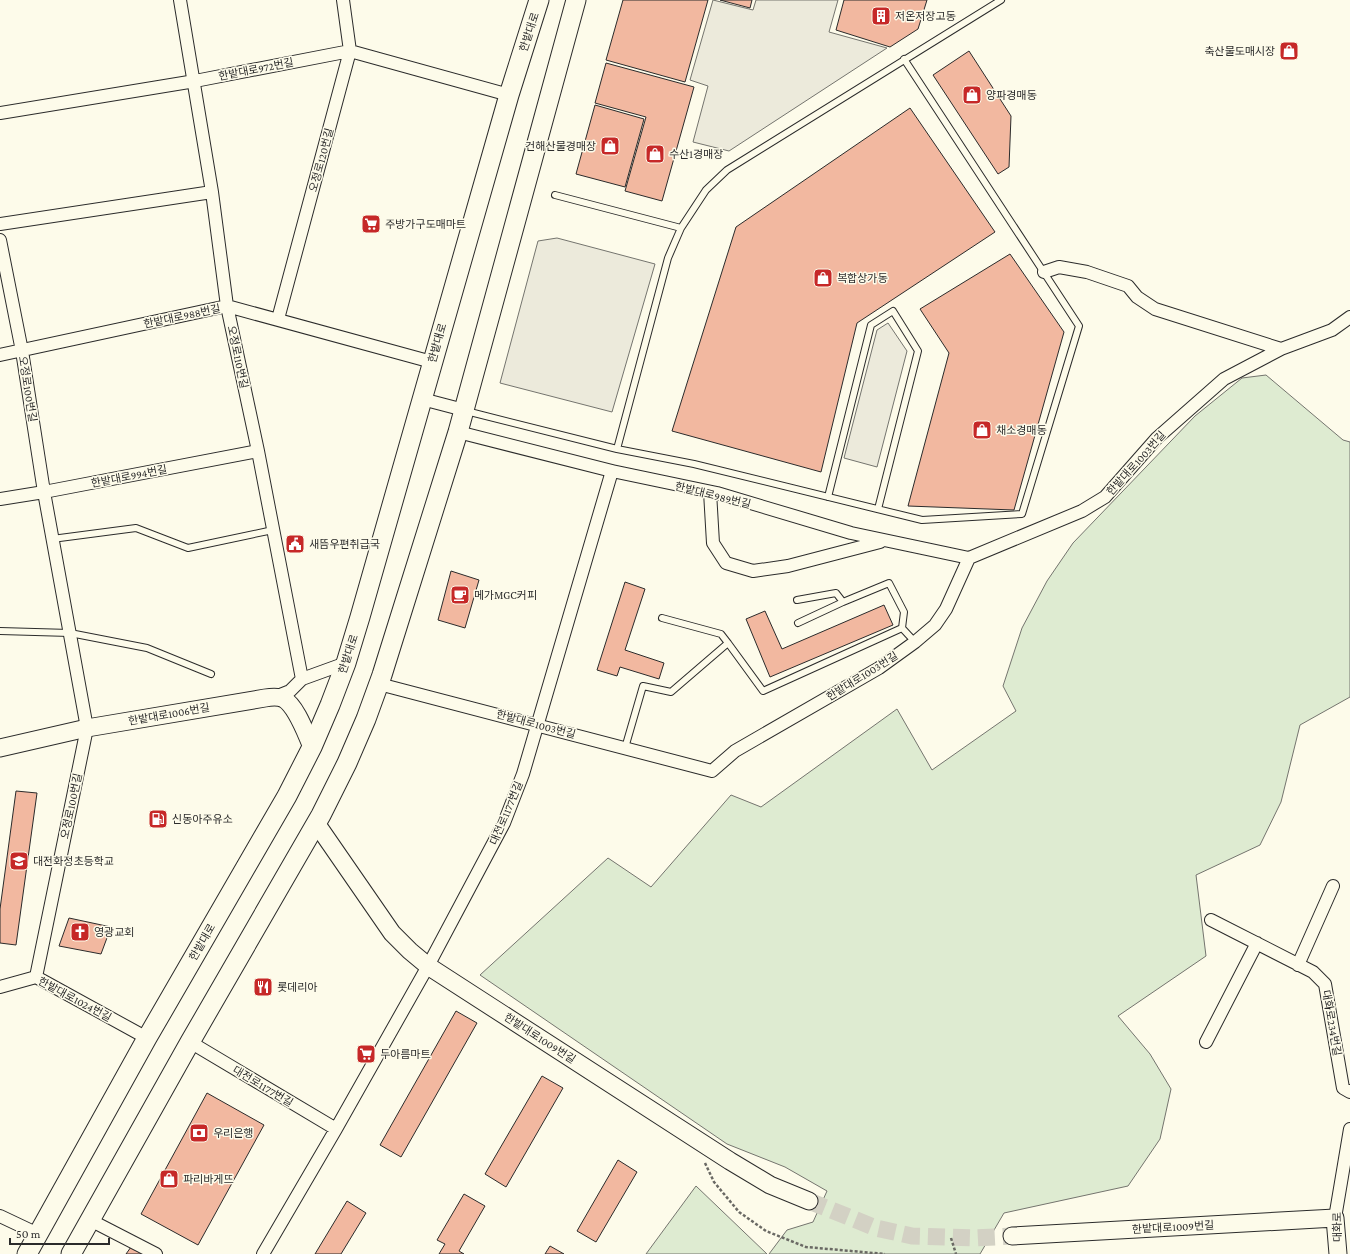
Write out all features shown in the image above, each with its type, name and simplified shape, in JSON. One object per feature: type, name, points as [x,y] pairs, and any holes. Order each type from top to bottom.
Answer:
[{"type":"main road","name":"한밭대로","points":[[27,1254],[147,1038],[287,796],[312,747],[346,663],[509,95],[539,0]]},
{"type":"main road","points":[[71,1254],[190,1042],[316,823],[347,764],[379,684],[458,432],[576,0]]},
{"type":"street","name":"오정로110번길","points":[[180,0],[195,81],[212,192],[227,306],[258,451],[302,679]]},
{"type":"street","name":"오정로120번길","points":[[278,319],[350,51],[342,0]]},
{"type":"street","name":"한밭대로972번길","points":[[0,114],[195,81],[350,51],[509,95]]},
{"type":"street","points":[[0,224],[212,192]]},
{"type":"street","name":"오정로100번길","points":[[0,240],[22,351],[52,539],[87,728],[36,977]]},
{"type":"street","points":[[1044,272],[1059,267],[1087,272],[1128,286],[1137,297],[1155,309],[1281,349]]},
{"type":"street","name":"한밭대로988번길","points":[[0,355],[227,306],[432,362]]},
{"type":"street","name":"한밭대로1003번길","points":[[379,684],[537,724],[712,771],[735,751],[879,668],[915,642],[935,625],[946,609],[969,558],[1082,511],[1105,497],[1157,438],[1224,379],[1281,349],[1332,330],[1350,317]]},
{"type":"street","points":[[422,399],[464,410]]},
{"type":"street","name":"한밭대로989번길","points":[[458,432],[612,471],[710,492],[883,541],[969,558]]},
{"type":"street","name":"한밭대로994번길","points":[[0,499],[258,451]]},
{"type":"street","name":"대전로1177번길","points":[[262,1254],[336,1129],[428,966],[504,823],[522,774],[612,471]]},
{"type":"street","points":[[710,492],[713,543],[726,563],[740,567],[753,570],[788,566],[883,541]]},
{"type":"street","points":[[275,697],[290,691],[302,679],[346,663]]},
{"type":"street","points":[[275,697],[284,700],[294,710],[312,747]]},
{"type":"street","name":"한밭대로1006번길","points":[[0,748],[87,728],[275,697]]},
{"type":"street","name":"한밭대로1009번길","points":[[316,823],[392,933],[428,966],[730,1161],[770,1185],[809,1201]]},
{"type":"street","points":[[1298,964],[1333,886]]},
{"type":"street","name":"대화로234번길","points":[[1211,920],[1313,972],[1325,984],[1343,1088],[1350,1092]]},
{"type":"street","points":[[1206,1042],[1257,943]]},
{"type":"street","name":"한밭대로1024번길","points":[[0,987],[36,977],[147,1038]]},
{"type":"street","name":"대전로1177번길","points":[[190,1042],[336,1129]]},
{"type":"street","name":"대화로","points":[[1338,1254],[1335,1218],[1350,1129]]},
{"type":"street","points":[[0,1216],[38,1234]]},
{"type":"street","name":"한밭대로1009번길","points":[[1012,1236],[1335,1218]]},
{"type":"street","points":[[90,1220],[156,1254]]},
{"type":"lane","points":[[617,449],[668,258],[681,228],[706,190],[727,170],[1001,0]]},
{"type":"lane","points":[[464,410],[617,449],[694,464],[922,520],[1022,514],[1079,326],[904,59]]},
{"type":"lane","points":[[555,195],[681,228]]},
{"type":"lane","points":[[828,497],[871,325],[893,311],[918,351],[878,509]]},
{"type":"lane","points":[[52,539],[136,528],[188,548],[273,530]]},
{"type":"lane","points":[[798,623],[889,583],[904,612],[902,628]]},
{"type":"lane","points":[[797,600],[836,593],[843,602]]},
{"type":"lane","points":[[662,618],[721,634],[763,691],[902,628]]},
{"type":"lane","points":[[902,628],[915,642]]},
{"type":"lane","points":[[0,630],[70,634],[148,648],[211,674]]},
{"type":"lane","points":[[625,748],[643,686],[671,692],[728,643]]},
{"type":"path","points":[[705,1162],[714,1182],[739,1212],[766,1231],[806,1247],[885,1254]]},
{"type":"path","points":[[951,1238],[956,1254]]},
{"type":"green space","points":[[1266,375],[1343,440],[1350,442],[1350,697],[1300,725],[1281,802],[1260,845],[1196,875],[1206,956],[1118,1016],[1150,1054],[1171,1089],[1160,1139],[1128,1186],[1004,1213],[980,1254],[769,1254],[787,1230],[813,1222],[827,1191],[785,1167],[727,1144],[480,975],[608,858],[651,887],[731,795],[761,807],[897,709],[932,770],[1016,711],[1003,686],[1022,628],[1047,581],[1073,543],[1195,416],[1242,378]]},
{"type":"green space","points":[[696,1186],[767,1254],[646,1254]]},
{"type":"shaded area","points":[[713,0],[753,10],[756,0],[838,0],[829,32],[887,48],[729,151],[693,142],[708,86],[690,80]]},
{"type":"shaded area","points":[[557,238],[655,264],[612,412],[500,383],[538,241]]},
{"type":"shaded area","points":[[888,323],[907,351],[877,467],[844,458],[877,330]]},
{"type":"building","points":[[623,0],[708,0],[685,82],[606,60]]},
{"type":"building","points":[[720,0],[752,0],[750,8]]},
{"type":"building","name":"저온저장고동","points":[[844,0],[927,0],[918,29],[890,47],[836,30]]},
{"type":"building","name":"양파경매동","points":[[969,51],[1011,116],[1009,167],[998,174],[933,75]]},
{"type":"building","name":"수산1경매장","points":[[606,63],[694,87],[662,201],[625,191],[646,117],[595,103]]},
{"type":"building","name":"건해산물경매장","points":[[595,105],[644,119],[625,187],[576,174]]},
{"type":"building","name":"복합상가동","points":[[910,108],[995,232],[857,323],[821,472],[672,431],[736,227]]},
{"type":"building","name":"채소경매동","points":[[1010,254],[1064,332],[1014,510],[908,506],[949,353],[920,309]]},
{"type":"building","name":"메가MGC커피","points":[[451,571],[479,580],[465,628],[438,620]]},
{"type":"building","points":[[625,582],[645,589],[625,650],[664,663],[659,679],[620,667],[617,676],[597,670]]},
{"type":"building","points":[[884,605],[893,625],[770,677],[746,619],[765,611],[782,649]]},
{"type":"building","points":[[16,791],[37,793],[16,945],[0,943],[0,909]]},
{"type":"building","name":"영광교회","points":[[69,918],[111,927],[101,954],[59,946]]},
{"type":"building","points":[[456,1011],[477,1023],[401,1157],[380,1145]]},
{"type":"building","points":[[542,1076],[563,1088],[506,1187],[485,1174]]},
{"type":"building","points":[[207,1093],[264,1125],[198,1245],[141,1214]]},
{"type":"building","points":[[618,1160],[637,1172],[596,1242],[577,1231]]},
{"type":"building","points":[[464,1194],[485,1206],[459,1251],[464,1254],[439,1254],[445,1244],[437,1240]]},
{"type":"building","points":[[347,1201],[366,1213],[341,1254],[315,1254]]},
{"type":"building","points":[[550,1246],[564,1254],[545,1254]]},
{"type":"building","points":[[131,1247],[143,1254],[126,1254]]},
{"type":"tunnel","points":[[809,1201],[876,1228],[912,1236],[975,1238],[1012,1236]]},
{"type":"place","name":"저온저장고동","points":[[881,16]]},
{"type":"place","name":"축산물도매시장","points":[[1289,51]]},
{"type":"place","name":"양파경매동","points":[[972,95]]},
{"type":"place","name":"건해산물경매장","points":[[610,146]]},
{"type":"place","name":"수산1경매장","points":[[655,154]]},
{"type":"place","name":"주방가구도매마트","points":[[371,224]]},
{"type":"place","name":"복합상가동","points":[[823,278]]},
{"type":"place","name":"채소경매동","points":[[982,430]]},
{"type":"place","name":"새뜸우편취급국","points":[[295,544]]},
{"type":"place","name":"메가MGC커피","points":[[460,595]]},
{"type":"place","name":"신동아주유소","points":[[158,819]]},
{"type":"place","name":"대전화정초등학교","points":[[19,861]]},
{"type":"place","name":"영광교회","points":[[80,932]]},
{"type":"place","name":"롯데리아","points":[[263,987]]},
{"type":"place","name":"두아름마트","points":[[366,1054]]},
{"type":"place","name":"우리은행","points":[[199,1133]]},
{"type":"place","name":"파리바게뜨","points":[[169,1179]]}]
